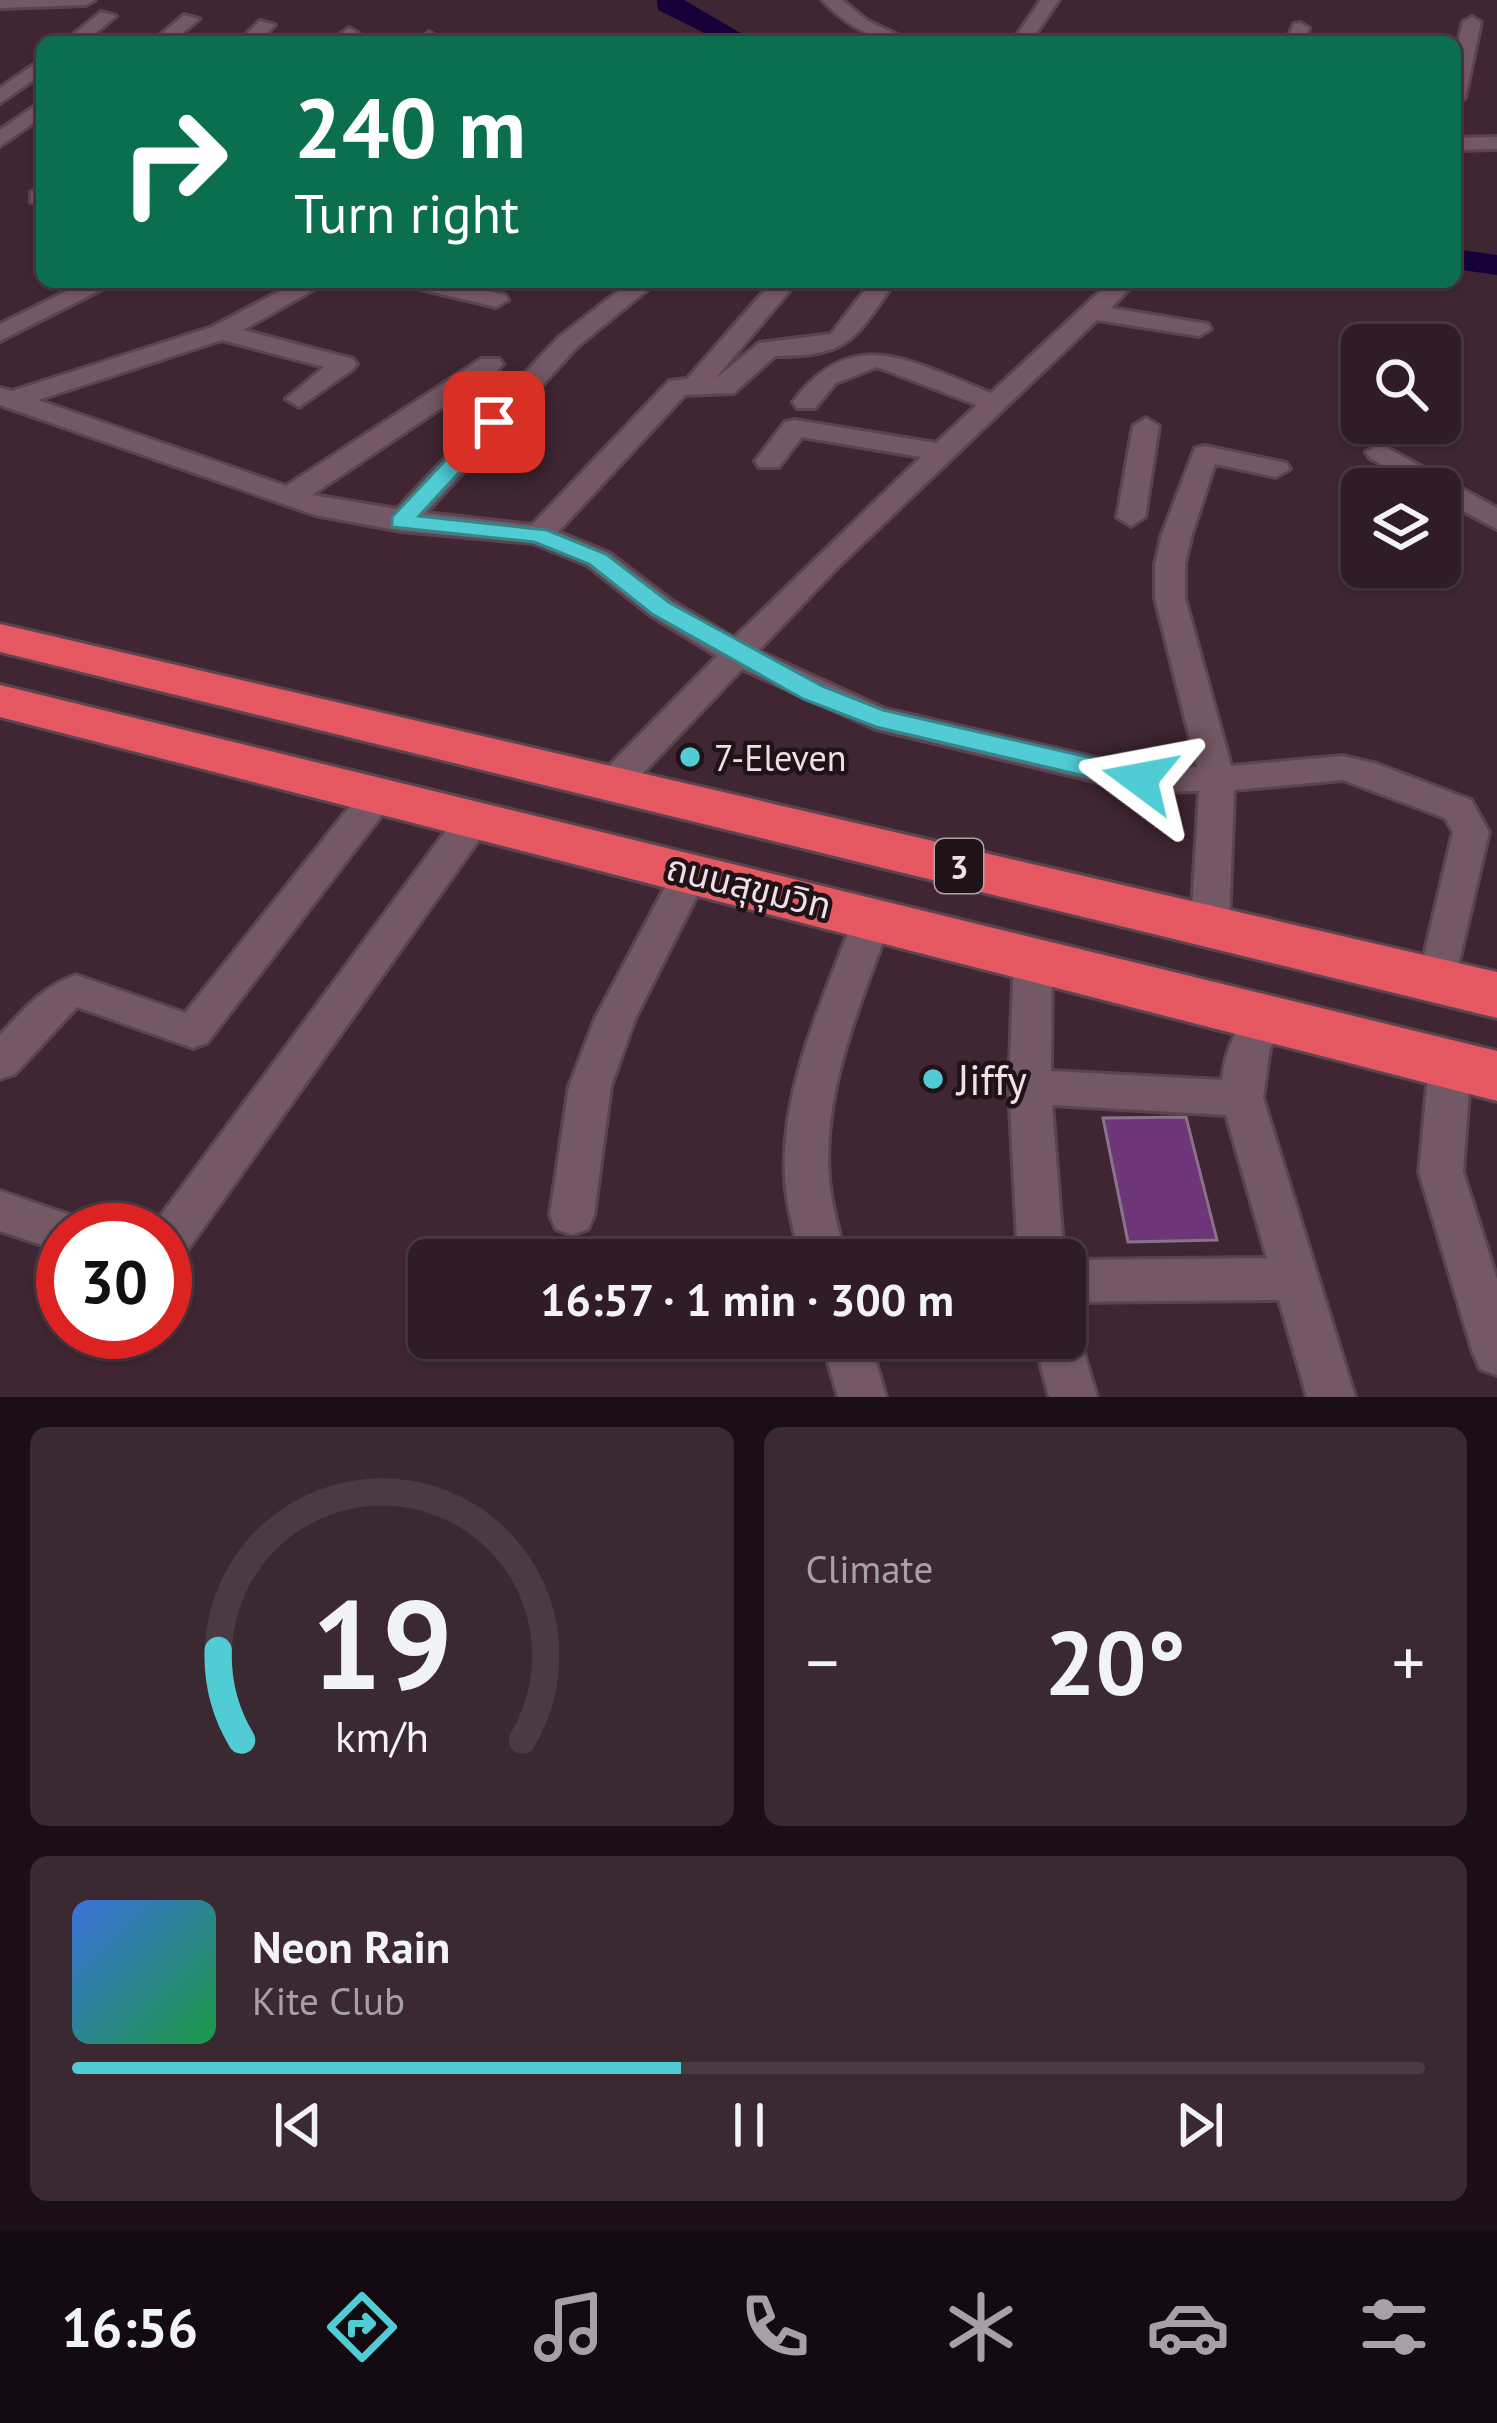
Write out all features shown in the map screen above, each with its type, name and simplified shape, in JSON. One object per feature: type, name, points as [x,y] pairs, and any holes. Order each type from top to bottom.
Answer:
[{"type":"highway","name":"ถนนสุขุมวิท","points":[[0,638],[1497,995]]},
{"type":"highway","name":"ถนนสุขุมวิท","points":[[0,701],[1473,1070]]},
{"type":"street","points":[[0,3],[86,0]]},
{"type":"street","points":[[1025,36],[1050,0]]},
{"type":"street","points":[[846,7],[893,36]]},
{"type":"street","points":[[81,36],[107,16]]},
{"type":"street","points":[[169,36],[190,19]]},
{"type":"street","points":[[1461,71],[1472,22]]},
{"type":"street","points":[[254,36],[266,26]]},
{"type":"street","points":[[0,97],[36,70]]},
{"type":"street","points":[[0,97],[36,103]]},
{"type":"street","points":[[0,140],[36,109]]},
{"type":"street","points":[[1461,145],[1497,142]]},
{"type":"street","points":[[0,334],[92,288]]},
{"type":"street","points":[[0,428],[14,400],[221,332],[304,288]]},
{"type":"street","points":[[445,288],[496,301]]},
{"type":"street","points":[[401,522],[568,342],[637,288]]},
{"type":"street","points":[[696,386],[780,288]]},
{"type":"street","points":[[538,536],[678,387],[725,387],[769,347],[803,348],[840,339],[878,288]]},
{"type":"street","points":[[613,783],[940,452],[1117,288]]},
{"type":"street","points":[[1090,312],[1199,329]]},
{"type":"street","points":[[221,332],[344,364],[298,399]]},
{"type":"street","points":[[806,403],[826,378],[855,363],[879,359],[992,402]]},
{"type":"street","points":[[289,497],[490,364]]},
{"type":"street","points":[[14,400],[352,516],[538,536],[598,559],[661,608],[737,654],[876,718],[1140,779],[1217,779],[1343,768],[1458,808],[1482,826],[1471,832],[1438,981]]},
{"type":"street","points":[[1146,426],[1133,503],[1189,499]]},
{"type":"street","points":[[769,461],[795,428],[940,452]]},
{"type":"street","points":[[1380,452],[1497,520]]},
{"type":"street","points":[[1210,926],[1217,779],[1170,598],[1170,564],[1205,454],[1276,469]]},
{"type":"street","points":[[0,1062],[59,998],[76,991],[193,1032],[379,794]]},
{"type":"street","points":[[192,1208],[475,818]]},
{"type":"street","points":[[572,1215],[590,1086],[615,1019],[691,872]]},
{"type":"street","points":[[819,1239],[807,1178],[807,1132],[820,1072],[873,917]]},
{"type":"street","points":[[1033,957],[1030,1087],[1040,1239]]},
{"type":"street","points":[[1273,1019],[1255,1031],[1244,1054],[1242,1099],[1331,1397]]},
{"type":"street","points":[[1473,1070],[1442,1172],[1497,1353]]},
{"type":"street","points":[[1030,1087],[1242,1099]]},
{"type":"street","points":[[0,1211],[36,1223]]},
{"type":"street","points":[[1086,1281],[1297,1279]]},
{"type":"street","points":[[851,1359],[862,1397]]},
{"type":"street","points":[[1063,1359],[1073,1397]]},
{"type":"building","points":[[1186,1117],[1217,1240],[1128,1242],[1103,1118]]},
{"type":"waterway","points":[[672,0],[666,5],[731,36]]},
{"type":"waterway","points":[[1461,260],[1497,265]]},
{"type":"place","name":"7-Eleven","points":[[690,757]]},
{"type":"place","name":"Jiffy","points":[[933,1079]]},
{"type":"route","points":[[494,422],[401,522],[538,536],[598,559],[661,608],[737,654],[876,718],[1140,779]]}]
